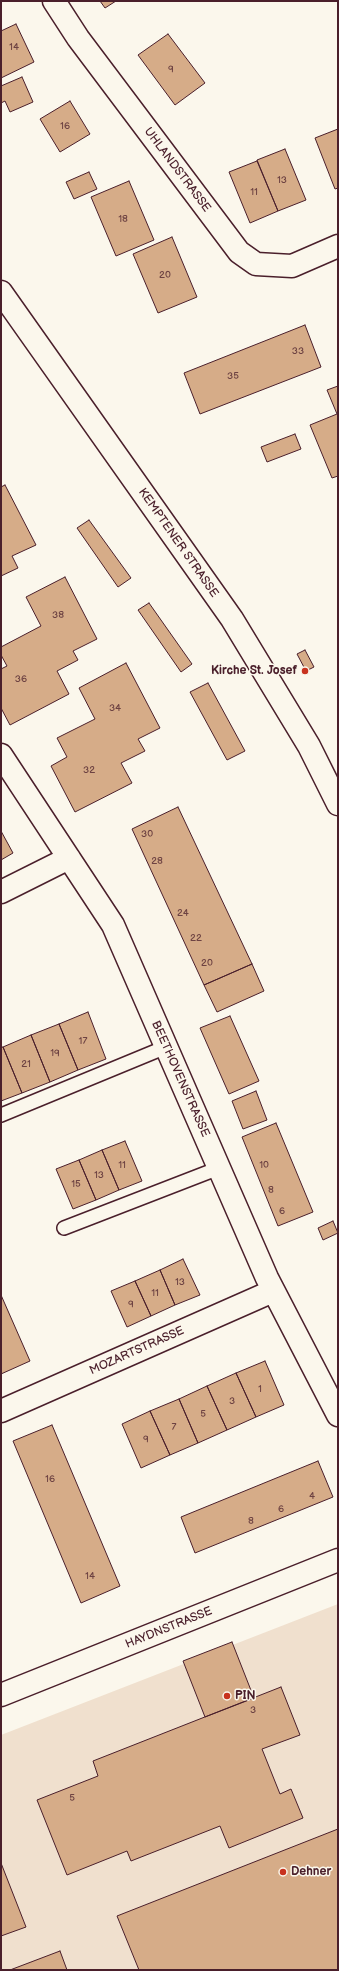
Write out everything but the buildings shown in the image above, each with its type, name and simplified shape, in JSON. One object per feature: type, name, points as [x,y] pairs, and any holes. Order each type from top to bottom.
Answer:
[{"type":"street","name":"UHLANDSTRASSE","points":[[54,1],[78,38],[239,252],[256,264],[292,266],[336,251]]},
{"type":"street","name":"KEMPTENER STRASSE","points":[[1,292],[232,619],[309,746],[338,804]]},
{"type":"street","name":"BEETHOVENSTRASSE","points":[[1,755],[113,925],[273,1291],[338,1415]]},
{"type":"street","points":[[1,892],[69,858]]},
{"type":"street","name":"MOZARTSTRASSE","points":[[1,1411],[273,1291]]},
{"type":"street","name":"HAYDNSTRASSE","points":[[1,1695],[338,1560]]},
{"type":"lane","points":[[1,1114],[166,1047]]},
{"type":"lane","points":[[64,1228],[219,1168]]},
{"type":"shaded area","points":[[338,1604],[338,1970],[1,1970],[1,1735]]},
{"type":"place","name":"Kirche St. Josef","points":[[305,671]]},
{"type":"place","name":"PIN","points":[[227,1696]]},
{"type":"place","name":"Dehner","points":[[283,1872]]}]
